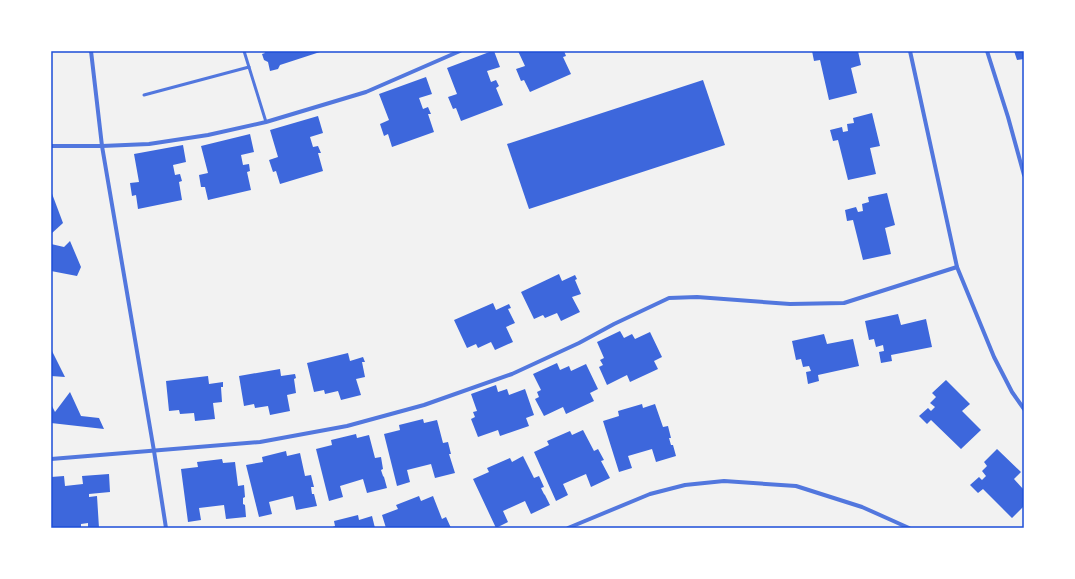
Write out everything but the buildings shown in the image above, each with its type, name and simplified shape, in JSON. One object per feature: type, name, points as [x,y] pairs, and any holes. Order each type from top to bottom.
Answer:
[{"type":"street","points":[[91,51],[102,146],[166,528]]},
{"type":"street","points":[[51,146],[149,144],[208,135],[266,122],[366,92],[460,51]]},
{"type":"street","points":[[910,51],[957,267],[994,357],[1012,392],[1024,409]]},
{"type":"street","points":[[987,51],[1008,117],[1024,176]]},
{"type":"street","points":[[51,459],[154,452],[202,446],[260,442],[347,426],[424,405],[512,374],[579,343],[614,324],[669,298],[697,297],[790,304],[844,303],[957,267]]},
{"type":"street","points":[[568,528],[650,494],[685,485],[724,481],[796,486],[862,507],[909,528]]},
{"type":"lane","points":[[244,51],[266,122]]},
{"type":"lane","points":[[144,95],[249,67]]}]
